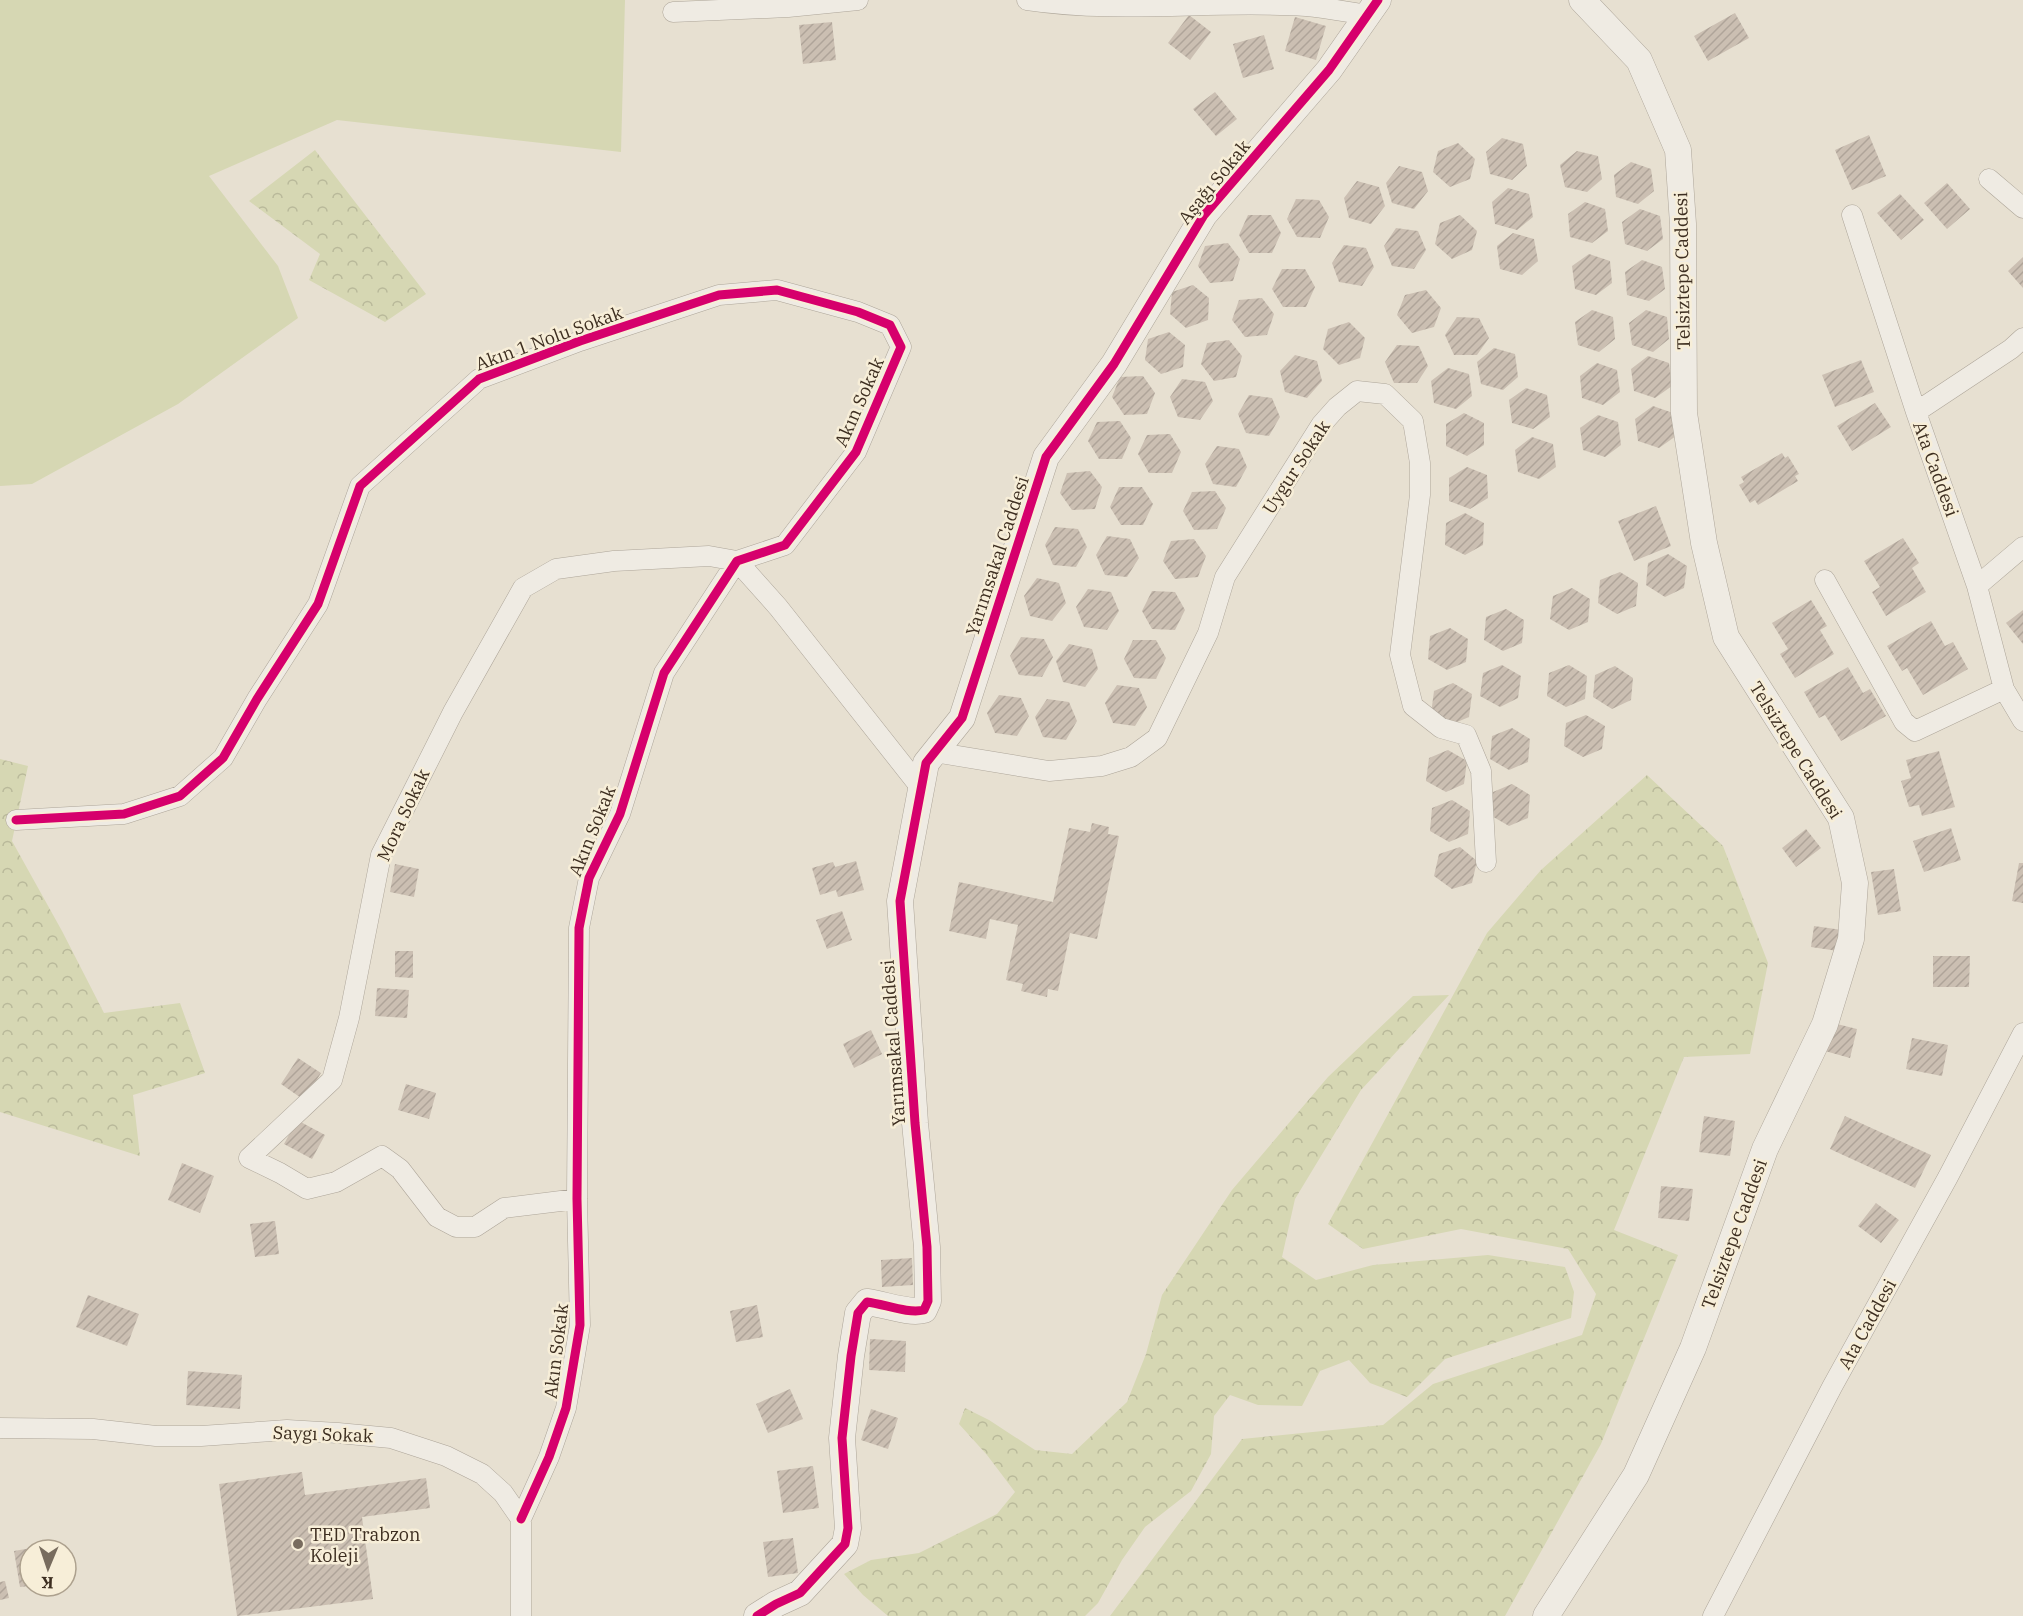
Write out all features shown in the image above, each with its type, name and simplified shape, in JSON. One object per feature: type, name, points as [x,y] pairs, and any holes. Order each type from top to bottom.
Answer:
[{"type":"street","points":[[673,12],[788,7],[858,0]]},
{"type":"street","name":"Aşağı Sokak","points":[[1028,0],[1064,5],[1120,7],[1226,5],[1374,8]]},
{"type":"street","name":"Telsiztepe Caddesi","points":[[1546,1616],[1636,1475],[1693,1348],[1765,1149],[1825,1024],[1851,939],[1855,883],[1841,818],[1726,638],[1704,543],[1684,413],[1683,224],[1678,150],[1640,60],[1582,0]]},
{"type":"street","name":"Aşağı Sokak","points":[[1091,395],[1114,364],[1204,215],[1329,70],[1374,8]]},
{"type":"street","points":[[1989,179],[2023,208]]},
{"type":"street","name":"Ata Caddesi","points":[[1852,215],[1916,412],[1977,586],[2004,689],[2023,721]]},
{"type":"street","name":"Akın 1 Nolu Sokak","points":[[16,820],[124,814],[180,796],[223,758],[257,699],[318,603],[360,486],[479,379],[580,341],[719,295],[777,290],[858,312],[890,325],[901,347]]},
{"type":"street","points":[[1916,412],[2011,349],[2023,338]]},
{"type":"street","name":"Akın Sokak","points":[[521,1519],[549,1457],[566,1408],[580,1325],[579,928],[589,878],[620,814],[664,673],[737,561],[785,545],[856,452],[901,347]]},
{"type":"street","name":"Uygur Sokak","points":[[934,752],[1049,771],[1102,766],[1131,757],[1157,738],[1208,633],[1225,578],[1321,425],[1337,407],[1357,392],[1385,394],[1413,421],[1420,463],[1420,495],[1400,655],[1413,706],[1440,728],[1466,735],[1481,771],[1486,862]]},
{"type":"street","name":"Yarımsakal Caddesi","points":[[757,1616],[800,1593],[844,1544],[848,1528],[842,1438],[858,1313],[867,1302],[915,1312],[924,1310],[928,1301],[927,1247],[915,1123],[900,901],[926,763],[962,718],[1046,457],[1091,395]]},
{"type":"street","points":[[1977,586],[2023,547]]},
{"type":"street","name":"Mora Sokak","points":[[578,1199],[504,1208],[475,1227],[456,1227],[437,1217],[400,1169],[382,1156],[336,1182],[307,1189],[249,1158],[332,1080],[349,1018],[381,855],[453,712],[523,588],[556,569],[615,561],[709,556],[737,561]]},
{"type":"street","points":[[737,561],[778,607],[921,788]]},
{"type":"street","points":[[1824,580],[1904,722],[1915,731],[2004,689]]},
{"type":"street","name":"Ata Caddesi","points":[[1713,1616],[1832,1387],[1948,1177],[2023,1033]]},
{"type":"street","name":"Saygı Sokak","points":[[0,1428],[93,1429],[156,1436],[201,1436],[287,1430],[392,1438],[446,1456],[482,1474],[503,1493],[521,1519]]},
{"type":"street","points":[[521,1519],[521,1616]]},
{"type":"green space","points":[[0,0],[625,0],[621,152],[337,120],[209,176],[278,266],[298,318],[178,404],[32,484],[0,486]]},
{"type":"green space","points":[[315,150],[426,294],[385,322],[309,280],[320,254],[249,201]]},
{"type":"green space","points":[[0,759],[28,766],[12,841],[104,1013],[180,1003],[205,1073],[133,1095],[140,1156],[0,1112]]},
{"type":"green space","points":[[1647,775],[1723,846],[1768,963],[1750,1054],[1684,1057],[1614,1230],[1678,1255],[1601,1444],[1505,1616],[1110,1616],[1242,1439],[1383,1425],[1433,1384],[1582,1335],[1596,1294],[1568,1249],[1461,1229],[1363,1249],[1328,1224],[1487,933],[1541,870]]},
{"type":"green space","points":[[1449,995],[1361,1090],[1295,1199],[1282,1257],[1316,1280],[1373,1265],[1488,1255],[1565,1267],[1574,1292],[1571,1318],[1445,1359],[1407,1397],[1370,1383],[1349,1360],[1320,1371],[1302,1406],[1258,1405],[1230,1395],[1214,1416],[1211,1454],[1191,1491],[1145,1527],[1122,1560],[1098,1603],[1085,1616],[888,1616],[863,1595],[844,1574],[871,1560],[919,1553],[997,1514],[1015,1492],[987,1455],[959,1424],[965,1408],[989,1420],[1035,1450],[1072,1454],[1127,1402],[1146,1354],[1162,1295],[1232,1190],[1328,1077],[1413,996]]},
{"type":"building","points":[[1735,13],[1749,38],[1708,61],[1694,36]]},
{"type":"building","points":[[1189,15],[1211,32],[1190,60],[1168,43]]},
{"type":"building","points":[[1295,17],[1326,26],[1316,60],[1285,51]]},
{"type":"building","points":[[832,22],[836,60],[803,64],[799,25]]},
{"type":"building","points":[[1264,35],[1274,69],[1243,78],[1233,44]]},
{"type":"building","points":[[1215,92],[1237,119],[1216,136],[1193,109]]},
{"type":"building","points":[[1869,135],[1886,176],[1852,190],[1835,150]]},
{"type":"building","points":[[1502,138],[1523,144],[1527,166],[1512,180],[1490,174],[1486,152]]},
{"type":"building","points":[[1458,143],[1475,159],[1470,179],[1450,187],[1433,172],[1438,151]]},
{"type":"building","points":[[1577,151],[1598,156],[1602,179],[1587,192],[1565,187],[1560,165]]},
{"type":"building","points":[[1631,162],[1651,169],[1654,191],[1638,204],[1616,197],[1614,175]]},
{"type":"building","points":[[1399,166],[1422,172],[1428,191],[1414,209],[1392,203],[1386,183]]},
{"type":"building","points":[[1357,181],[1379,187],[1385,206],[1371,224],[1349,218],[1344,198]]},
{"type":"building","points":[[1947,183],[1970,209],[1947,229],[1924,203]]},
{"type":"building","points":[[1508,188],[1529,194],[1533,217],[1517,230],[1495,224],[1492,202]]},
{"type":"building","points":[[1900,194],[1924,220],[1901,240],[1877,213]]},
{"type":"building","points":[[1296,199],[1319,200],[1329,217],[1320,238],[1297,237],[1287,219]]},
{"type":"building","points":[[1585,202],[1605,209],[1608,231],[1592,243],[1570,237],[1568,214]]},
{"type":"building","points":[[1640,209],[1660,216],[1663,239],[1647,251],[1625,244],[1622,222]]},
{"type":"building","points":[[1248,215],[1271,215],[1281,233],[1272,253],[1249,253],[1239,235]]},
{"type":"building","points":[[1460,215],[1477,231],[1472,250],[1452,259],[1435,244],[1440,223]]},
{"type":"building","points":[[1396,228],[1418,231],[1426,250],[1414,269],[1392,266],[1384,246]]},
{"type":"building","points":[[1513,233],[1534,239],[1538,261],[1522,275],[1500,269],[1497,246]]},
{"type":"building","points":[[1228,243],[1240,259],[1233,281],[1210,283],[1198,266],[1205,246]]},
{"type":"building","points":[[1344,245],[1366,248],[1374,267],[1362,286],[1339,282],[1332,263]]},
{"type":"building","points":[[1589,254],[1610,261],[1612,283],[1596,295],[1575,289],[1572,266]]},
{"type":"building","points":[[2023,257],[2023,288],[2008,271]]},
{"type":"building","points":[[1642,260],[1662,267],[1665,289],[1649,301],[1627,295],[1625,272]]},
{"type":"building","points":[[1282,269],[1305,269],[1315,287],[1306,307],[1283,307],[1272,289]]},
{"type":"building","points":[[1193,285],[1209,298],[1208,320],[1186,328],[1170,314],[1172,292]]},
{"type":"building","points":[[1426,290],[1441,308],[1434,327],[1412,333],[1397,315],[1405,295]]},
{"type":"building","points":[[1262,298],[1274,314],[1267,335],[1245,337],[1232,320],[1239,300]]},
{"type":"building","points":[[1592,310],[1613,317],[1615,339],[1599,352],[1578,345],[1575,322]]},
{"type":"building","points":[[1646,310],[1667,317],[1669,339],[1653,352],[1632,345],[1629,323]]},
{"type":"building","points":[[1457,317],[1479,318],[1489,338],[1477,355],[1454,355],[1445,335]]},
{"type":"building","points":[[1349,322],[1365,338],[1360,358],[1339,365],[1323,349],[1328,329]]},
{"type":"building","points":[[1169,332],[1185,345],[1183,367],[1161,374],[1145,360],[1148,339]]},
{"type":"building","points":[[1229,340],[1242,356],[1236,377],[1214,381],[1201,364],[1207,343]]},
{"type":"building","points":[[1397,345],[1419,346],[1428,366],[1417,383],[1394,383],[1385,362]]},
{"type":"building","points":[[1494,348],[1515,354],[1518,377],[1503,390],[1481,384],[1477,362]]},
{"type":"building","points":[[1295,355],[1317,361],[1322,381],[1307,398],[1285,392],[1280,371]]},
{"type":"building","points":[[1648,356],[1669,363],[1672,386],[1655,398],[1634,391],[1631,369]]},
{"type":"building","points":[[1861,360],[1874,392],[1835,407],[1822,375]]},
{"type":"building","points":[[1597,363],[1617,370],[1620,392],[1603,405],[1582,398],[1580,376]]},
{"type":"building","points":[[1448,368],[1469,374],[1472,396],[1456,409],[1434,403],[1431,381]]},
{"type":"building","points":[[1143,376],[1155,393],[1147,414],[1124,415],[1112,397],[1120,377]]},
{"type":"building","points":[[1182,379],[1205,382],[1213,401],[1200,420],[1178,417],[1170,397]]},
{"type":"building","points":[[1526,388],[1547,395],[1550,417],[1533,429],[1512,423],[1509,400]]},
{"type":"building","points":[[1249,395],[1272,398],[1280,417],[1269,436],[1246,433],[1238,414]]},
{"type":"building","points":[[1875,403],[1891,427],[1852,451],[1837,426]]},
{"type":"building","points":[[1653,406],[1673,413],[1676,436],[1659,448],[1638,441],[1635,419]]},
{"type":"building","points":[[1464,413],[1484,423],[1484,445],[1467,456],[1446,446],[1446,424]]},
{"type":"building","points":[[1598,415],[1618,422],[1621,445],[1605,457],[1583,450],[1580,428]]},
{"type":"building","points":[[1120,421],[1131,438],[1122,459],[1099,459],[1088,441],[1097,422]]},
{"type":"building","points":[[1170,434],[1181,452],[1172,473],[1149,473],[1138,454],[1147,435]]},
{"type":"building","points":[[1532,437],[1553,444],[1556,467],[1539,479],[1518,472],[1515,450]]},
{"type":"building","points":[[1217,446],[1239,449],[1247,467],[1236,487],[1213,484],[1205,464]]},
{"type":"building","points":[[1782,453],[1785,458],[1788,456],[1799,474],[1795,476],[1798,481],[1758,505],[1755,500],[1750,503],[1739,485],[1744,482],[1741,477]]},
{"type":"building","points":[[1467,467],[1487,475],[1488,498],[1470,509],[1449,501],[1449,478]]},
{"type":"building","points":[[1090,471],[1102,487],[1095,509],[1072,510],[1060,493],[1067,473]]},
{"type":"building","points":[[1119,487],[1142,487],[1153,504],[1143,525],[1121,525],[1110,507]]},
{"type":"building","points":[[1215,491],[1226,508],[1217,529],[1194,530],[1183,511],[1192,492]]},
{"type":"building","points":[[1656,506],[1671,546],[1634,561],[1618,521]]},
{"type":"building","points":[[1465,513],[1484,523],[1483,545],[1465,555],[1445,545],[1446,523]]},
{"type":"building","points":[[1055,527],[1078,529],[1087,547],[1076,567],[1053,565],[1045,545]]},
{"type":"building","points":[[1107,536],[1130,539],[1139,558],[1127,577],[1105,575],[1096,555]]},
{"type":"building","points":[[1903,538],[1919,563],[1912,568],[1926,592],[1886,616],[1872,592],[1880,587],[1864,561]]},
{"type":"building","points":[[1194,539],[1206,556],[1198,577],[1175,579],[1163,561],[1171,541]]},
{"type":"building","points":[[1668,554],[1687,566],[1684,588],[1665,597],[1646,585],[1648,563]]},
{"type":"building","points":[[1620,572],[1638,583],[1636,606],[1617,614],[1598,603],[1600,580]]},
{"type":"building","points":[[1037,578],[1059,583],[1066,603],[1052,621],[1030,616],[1024,596]]},
{"type":"building","points":[[1572,588],[1590,599],[1588,622],[1569,630],[1550,619],[1553,596]]},
{"type":"building","points":[[1088,589],[1111,592],[1119,611],[1107,630],[1084,627],[1076,607]]},
{"type":"building","points":[[1152,591],[1175,592],[1185,610],[1175,630],[1152,629],[1142,611]]},
{"type":"building","points":[[1811,600],[1827,626],[1820,630],[1834,654],[1795,678],[1780,654],[1788,649],[1772,623]]},
{"type":"building","points":[[1506,609],[1524,620],[1522,643],[1503,651],[1484,640],[1486,617]]},
{"type":"building","points":[[2023,610],[2023,644],[2006,623]]},
{"type":"building","points":[[1931,621],[1945,646],[1953,642],[1968,669],[1923,695],[1907,668],[1902,671],[1887,646]]},
{"type":"building","points":[[1450,628],[1468,639],[1466,662],[1447,670],[1428,659],[1430,636]]},
{"type":"building","points":[[1021,637],[1044,639],[1053,657],[1042,677],[1019,675],[1010,656]]},
{"type":"building","points":[[1133,640],[1156,640],[1166,658],[1156,679],[1134,678],[1124,659]]},
{"type":"building","points":[[1069,644],[1092,649],[1098,669],[1085,687],[1063,682],[1056,661]]},
{"type":"building","points":[[1502,665],[1521,676],[1518,698],[1500,707],[1480,696],[1483,673]]},
{"type":"building","points":[[1569,665],[1587,676],[1585,699],[1566,707],[1547,696],[1549,673]]},
{"type":"building","points":[[1615,666],[1633,678],[1631,700],[1612,709],[1593,697],[1595,675]]},
{"type":"building","points":[[1848,667],[1863,693],[1870,689],[1886,716],[1841,741],[1825,715],[1819,718],[1804,692]]},
{"type":"building","points":[[1453,683],[1472,694],[1469,717],[1450,725],[1431,714],[1434,691]]},
{"type":"building","points":[[1117,685],[1139,688],[1147,707],[1135,726],[1113,723],[1105,703]]},
{"type":"building","points":[[999,695],[1021,698],[1029,716],[1017,736],[995,733],[987,713]]},
{"type":"building","points":[[1047,699],[1069,702],[1077,721],[1066,740],[1043,737],[1035,717]]},
{"type":"building","points":[[1586,715],[1605,726],[1602,749],[1583,757],[1564,746],[1566,723]]},
{"type":"building","points":[[1512,728],[1530,739],[1528,762],[1509,770],[1490,759],[1492,736]]},
{"type":"building","points":[[1448,750],[1467,761],[1464,784],[1446,792],[1426,781],[1429,758]]},
{"type":"building","points":[[1939,751],[1955,807],[1922,816],[1919,805],[1909,807],[1901,781],[1911,778],[1906,760]]},
{"type":"building","points":[[1512,784],[1530,795],[1528,818],[1509,826],[1490,815],[1493,792]]},
{"type":"building","points":[[1452,800],[1470,811],[1468,834],[1449,842],[1430,831],[1432,808]]},
{"type":"building","points":[[1092,823],[1109,827],[1108,834],[1119,836],[1097,939],[1070,933],[1058,991],[1048,989],[1047,997],[1021,991],[1023,984],[1006,980],[1018,925],[990,919],[986,939],[949,931],[959,882],[1053,902],[1069,828],[1090,832]]},
{"type":"building","points":[[1951,828],[1961,860],[1924,872],[1913,841]]},
{"type":"building","points":[[1806,829],[1821,848],[1796,867],[1782,848]]},
{"type":"building","points":[[1460,847],[1477,861],[1472,883],[1452,889],[1434,876],[1439,854]]},
{"type":"building","points":[[856,861],[864,890],[838,897],[836,890],[820,895],[812,868],[833,862],[835,867]]},
{"type":"building","points":[[2019,863],[2023,863],[2023,903],[2012,901]]},
{"type":"building","points":[[395,864],[419,869],[414,897],[390,892]]},
{"type":"building","points":[[1894,869],[1901,911],[1878,915],[1871,872]]},
{"type":"building","points":[[842,911],[852,940],[827,949],[816,920]]},
{"type":"building","points":[[1814,926],[1842,930],[1838,951],[1811,947]]},
{"type":"building","points":[[395,951],[413,951],[413,978],[395,977]]},
{"type":"building","points":[[1933,956],[1970,956],[1969,987],[1933,987]]},
{"type":"building","points":[[377,988],[409,990],[407,1018],[375,1016]]},
{"type":"building","points":[[1833,1023],[1857,1029],[1850,1058],[1825,1051]]},
{"type":"building","points":[[871,1030],[882,1054],[854,1068],[843,1044]]},
{"type":"building","points":[[1912,1038],[1948,1045],[1942,1076],[1906,1069]]},
{"type":"building","points":[[298,1058],[321,1073],[304,1100],[281,1084]]},
{"type":"building","points":[[406,1084],[436,1093],[429,1119],[398,1110]]},
{"type":"building","points":[[1704,1116],[1735,1121],[1730,1156],[1699,1152]]},
{"type":"building","points":[[1845,1116],[1931,1155],[1915,1188],[1830,1149]]},
{"type":"building","points":[[297,1120],[325,1135],[312,1159],[284,1144]]},
{"type":"building","points":[[182,1163],[214,1176],[200,1213],[168,1200]]},
{"type":"building","points":[[1661,1186],[1693,1189],[1689,1221],[1658,1218]]},
{"type":"building","points":[[1876,1203],[1899,1220],[1881,1243],[1858,1226]]},
{"type":"building","points":[[275,1221],[279,1254],[255,1257],[250,1224]]},
{"type":"building","points":[[912,1258],[913,1285],[882,1287],[881,1260]]},
{"type":"building","points":[[88,1295],[139,1314],[127,1346],[76,1327]]},
{"type":"building","points":[[757,1305],[763,1337],[736,1342],[730,1311]]},
{"type":"building","points":[[870,1339],[906,1341],[905,1372],[869,1370]]},
{"type":"building","points":[[188,1371],[242,1375],[240,1409],[186,1405]]},
{"type":"building","points":[[790,1389],[803,1419],[768,1433],[756,1404]]},
{"type":"building","points":[[871,1409],[898,1418],[888,1449],[861,1440]]},
{"type":"building","points":[[813,1466],[819,1508],[783,1513],[777,1471]]},
{"type":"building","points":[[302,1472],[305,1495],[426,1478],[430,1508],[362,1517],[373,1599],[237,1616],[219,1484]]},
{"type":"building","points":[[793,1538],[798,1573],[768,1577],[763,1542]]},
{"type":"building","points":[[18,1550],[18,1575],[14,1551]]},
{"type":"building","points":[[5,1581],[9,1598],[0,1600],[0,1582]]},
{"type":"cycle path","points":[[757,1616],[800,1593],[845,1544],[848,1528],[842,1438],[858,1313],[867,1302],[918,1311],[924,1310],[928,1301],[927,1247],[915,1123],[900,901],[926,763],[962,718],[1046,457],[1114,364],[1204,215],[1329,70],[1378,0]]},
{"type":"cycle path","points":[[16,820],[124,814],[180,796],[223,758],[257,699],[318,604],[360,486],[479,379],[580,341],[719,295],[777,290],[858,312],[890,325],[901,347],[856,452],[785,545],[737,561],[664,673],[620,814],[589,878],[579,928],[577,1199],[580,1325],[566,1408],[549,1457],[521,1519]]},
{"type":"place","name":"TED Trabzon Koleji","points":[[298,1544]]}]
